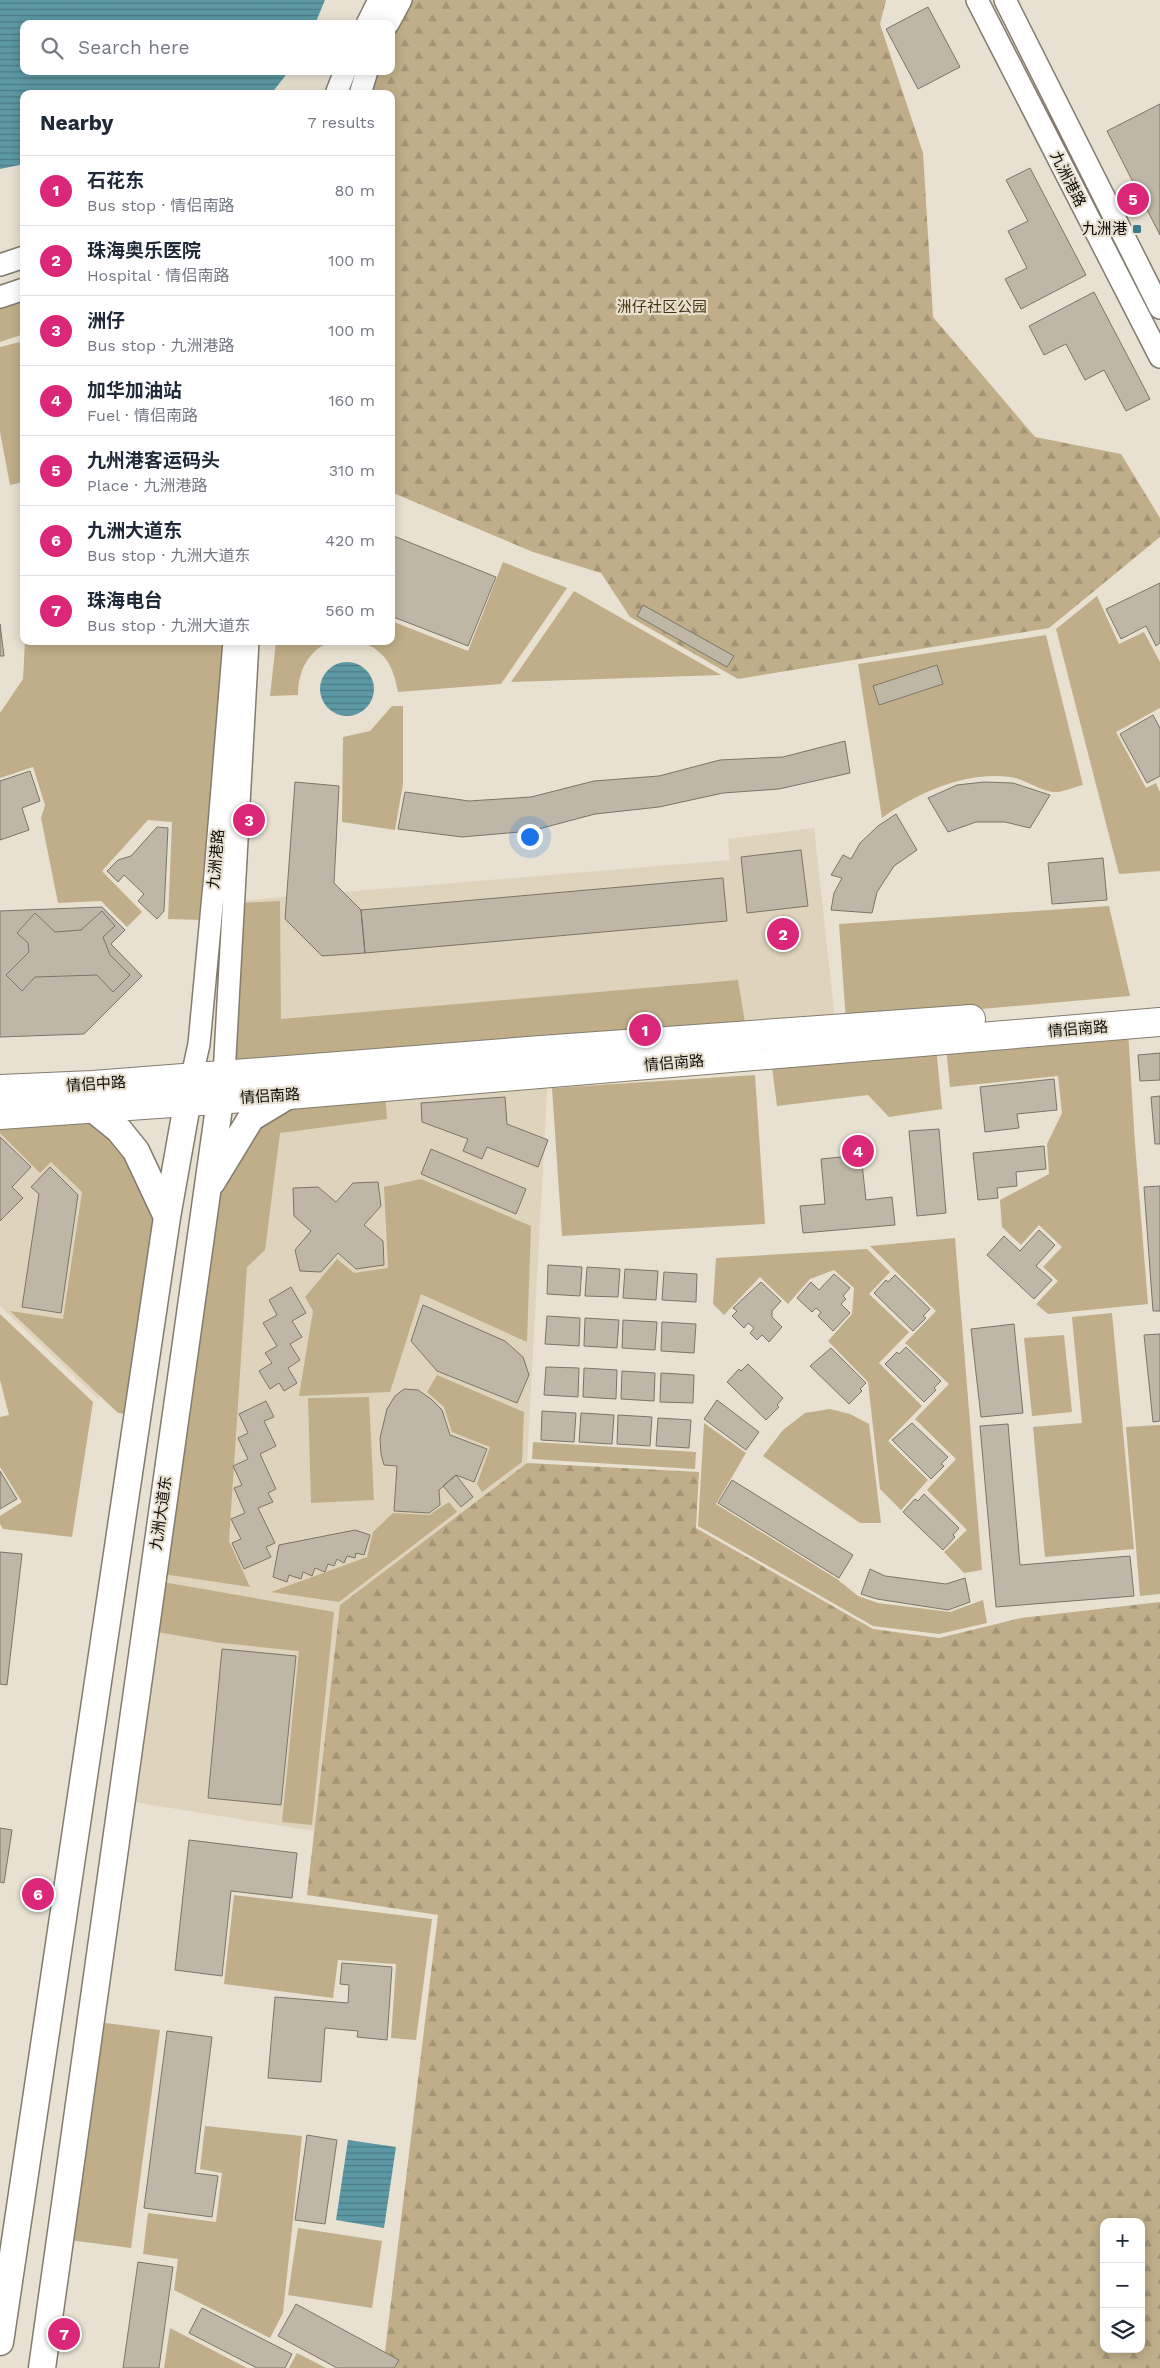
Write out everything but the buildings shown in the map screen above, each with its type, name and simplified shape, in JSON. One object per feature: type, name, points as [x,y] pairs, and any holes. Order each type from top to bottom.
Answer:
[{"type":"highway","name":"情侣南路","points":[[190,1089],[1160,1004]]},
{"type":"highway","name":"情侣南路","points":[[222,1087],[289,1094],[1160,1022]]},
{"type":"highway","name":"情侣中路","points":[[0,1089],[93,1085],[190,1089]]},
{"type":"highway","name":"情侣中路","points":[[0,1115],[93,1109],[190,1089]]},
{"type":"main road","name":"九洲大道东","points":[[42,2368],[222,1087]]},
{"type":"main road","points":[[0,2342],[167,1217],[190,1089]]},
{"type":"main road","points":[[206,1191],[251,1118],[289,1094]]},
{"type":"main road","points":[[93,1109],[119,1130],[136,1151],[167,1217]]},
{"type":"main road","points":[[152,1322],[188,1324]]},
{"type":"street","points":[[369,20],[379,0]]},
{"type":"street","points":[[390,20],[400,0]]},
{"type":"street","name":"九洲港路","points":[[977,0],[1160,357]]},
{"type":"street","name":"九洲港路","points":[[1005,0],[1160,308]]},
{"type":"street","points":[[338,90],[343,75]]},
{"type":"street","points":[[361,90],[366,75]]},
{"type":"street","points":[[0,265],[20,259]]},
{"type":"street","points":[[0,296],[20,290]]},
{"type":"street","name":"九洲港路","points":[[190,1089],[198,1044],[214,884],[234,645]]},
{"type":"street","name":"九洲港路","points":[[222,1087],[248,645]]},
{"type":"shaded area","points":[[814,828],[836,1029],[224,1074],[235,901],[730,860],[728,839]]},
{"type":"shaded area","points":[[548,1074],[527,1463],[340,1605],[314,1831],[121,1800],[251,1118]]},
{"type":"shaded area","points":[[0,1132],[61,1132],[122,1224],[99,1400],[0,1306]]},
{"type":"green space","name":"洲仔社区公园","points":[[401,0],[886,0],[880,24],[923,153],[933,317],[1035,437],[1121,454],[1160,518],[1160,537],[1049,628],[738,679],[630,617],[601,573],[533,552],[395,494],[395,90],[361,90],[366,75],[395,75],[395,20],[393,20]]},
{"type":"green space","points":[[20,294],[20,335],[0,342],[0,301]]},
{"type":"green space","points":[[20,342],[20,483],[10,485],[0,432],[0,347]]},
{"type":"green space","points":[[503,562],[567,588],[501,684],[398,692],[390,666],[381,654],[368,645],[395,645],[395,623],[468,651]]},
{"type":"green space","points":[[574,591],[721,675],[511,682]]},
{"type":"green space","points":[[1097,596],[1119,644],[1144,632],[1160,662],[1160,708],[1116,732],[1146,788],[1156,783],[1160,792],[1160,871],[1119,874],[1056,629]]},
{"type":"green space","points":[[1046,635],[1083,785],[1064,791],[1053,792],[1010,777],[976,777],[926,792],[882,818],[858,664]]},
{"type":"green space","points":[[25,645],[229,645],[205,920],[168,919],[172,822],[148,820],[102,871],[142,912],[127,927],[101,901],[58,903],[41,818],[45,805],[33,767],[0,778],[0,713],[23,679]]},
{"type":"green space","points":[[276,645],[324,645],[306,662],[298,686],[298,695],[270,696]]},
{"type":"green space","points":[[392,706],[403,706],[403,784],[395,830],[342,822],[343,737],[370,731]]},
{"type":"green space","points":[[280,901],[281,1019],[738,980],[746,1029],[227,1070],[238,903]]},
{"type":"green space","points":[[1109,906],[1130,996],[846,1021],[839,924]]},
{"type":"green space","points":[[1128,1031],[1148,1304],[1048,1314],[1036,1304],[1058,1281],[1043,1267],[1062,1247],[1039,1225],[1021,1245],[1002,1227],[1000,1200],[1049,1174],[1047,1144],[1062,1113],[1058,1076],[950,1087],[946,1047]]},
{"type":"green space","points":[[936,1046],[942,1109],[889,1117],[868,1095],[777,1106],[771,1059]]},
{"type":"green space","points":[[755,1075],[765,1224],[562,1236],[552,1088]]},
{"type":"green space","points":[[385,1093],[387,1119],[280,1133],[265,1250],[247,1267],[229,1541],[250,1587],[156,1573],[210,1193],[255,1120],[293,1099]]},
{"type":"green space","points":[[91,1114],[112,1131],[160,1219],[132,1415],[118,1413],[10,1311],[63,1319],[82,1192],[51,1162],[40,1173],[0,1133],[0,1120]]},
{"type":"green space","points":[[421,1179],[531,1226],[527,1342],[421,1294],[390,1392],[299,1396],[313,1311],[305,1297],[337,1259],[354,1273],[388,1268],[384,1187]]},
{"type":"green space","points":[[955,1238],[982,1570],[964,1573],[944,1552],[967,1530],[927,1490],[956,1459],[915,1419],[949,1384],[905,1343],[936,1311],[870,1246]]},
{"type":"green space","points":[[867,1249],[890,1272],[869,1294],[909,1332],[879,1363],[922,1406],[888,1441],[928,1480],[901,1510],[880,1489],[868,1382],[828,1341],[852,1314],[854,1288],[834,1270],[810,1279],[788,1304],[760,1277],[724,1315],[713,1304],[716,1258]]},
{"type":"green space","points":[[1112,1313],[1134,1549],[1045,1557],[1033,1427],[1082,1423],[1072,1317]]},
{"type":"green space","points":[[0,1314],[93,1402],[72,1537],[3,1529],[0,1524],[0,1516],[22,1502],[0,1467],[0,1417],[9,1415],[0,1380]]},
{"type":"green space","points":[[1064,1335],[1072,1412],[1032,1416],[1024,1338]]},
{"type":"green space","points":[[437,1375],[524,1412],[522,1462],[482,1492],[477,1484],[490,1447],[452,1432],[444,1407],[427,1392]]},
{"type":"green space","points":[[369,1397],[374,1500],[311,1503],[308,1398]]},
{"type":"green space","points":[[830,1409],[850,1414],[869,1424],[881,1523],[860,1523],[763,1456],[783,1430],[805,1413]]},
{"type":"green space","points":[[704,1423],[746,1453],[716,1504],[837,1579],[858,1596],[878,1603],[950,1612],[983,1600],[987,1623],[939,1634],[873,1626],[698,1526]]},
{"type":"green space","points":[[1160,1425],[1160,1594],[1140,1596],[1126,1427]]},
{"type":"green space","points":[[533,1442],[696,1452],[695,1469],[532,1459]]},
{"type":"green space","points":[[527,1463],[699,1472],[696,1528],[873,1629],[939,1638],[1021,1618],[1160,1602],[1160,2368],[383,2368],[438,1915],[307,1895],[340,1605]]},
{"type":"green space","points":[[449,1502],[457,1512],[339,1602],[271,1592],[367,1557],[373,1532],[393,1513],[429,1515]]},
{"type":"green space","points":[[157,1581],[334,1612],[312,1825],[282,1822],[299,1651],[221,1643],[151,1631]]},
{"type":"green space","points":[[234,1895],[432,1919],[416,2040],[391,2038],[396,1964],[338,1960],[333,1998],[224,1984]]},
{"type":"green space","points":[[98,2022],[160,2030],[131,2248],[69,2240]]},
{"type":"green space","points":[[205,2126],[302,2136],[283,2313],[270,2338],[174,2290],[178,2259],[143,2254],[148,2213],[216,2222],[222,2173],[200,2169]]},
{"type":"green space","points":[[298,2228],[382,2241],[372,2308],[288,2295]]},
{"type":"green space","points":[[170,2328],[247,2368],[164,2368]]},
{"type":"green space","points":[[297,2353],[326,2368],[289,2368]]},
{"type":"water","points":[[0,0],[325,0],[317,20],[20,20],[20,75],[286,75],[274,90],[20,90],[20,165],[0,169]]},
{"type":"water","points":[[342,662],[352,662],[366,670],[372,679],[374,689],[372,699],[366,708],[352,716],[342,716],[332,711],[325,704],[320,694],[320,684],[325,674],[332,667]]},
{"type":"water","points":[[348,2140],[396,2147],[384,2228],[336,2220]]},
{"type":"place","name":"九州港客运码头","points":[[1133,199]]},
{"type":"place","name":"九洲港","points":[[1137,229]]},
{"type":"place","name":"洲仔","points":[[249,820]]},
{"type":"place","name":"珠海奥乐医院","points":[[783,934]]},
{"type":"place","name":"石花东","points":[[645,1030]]},
{"type":"place","name":"加华加油站","points":[[858,1151]]},
{"type":"place","name":"九洲大道东","points":[[38,1894]]},
{"type":"place","name":"珠海电台","points":[[64,2334]]}]
